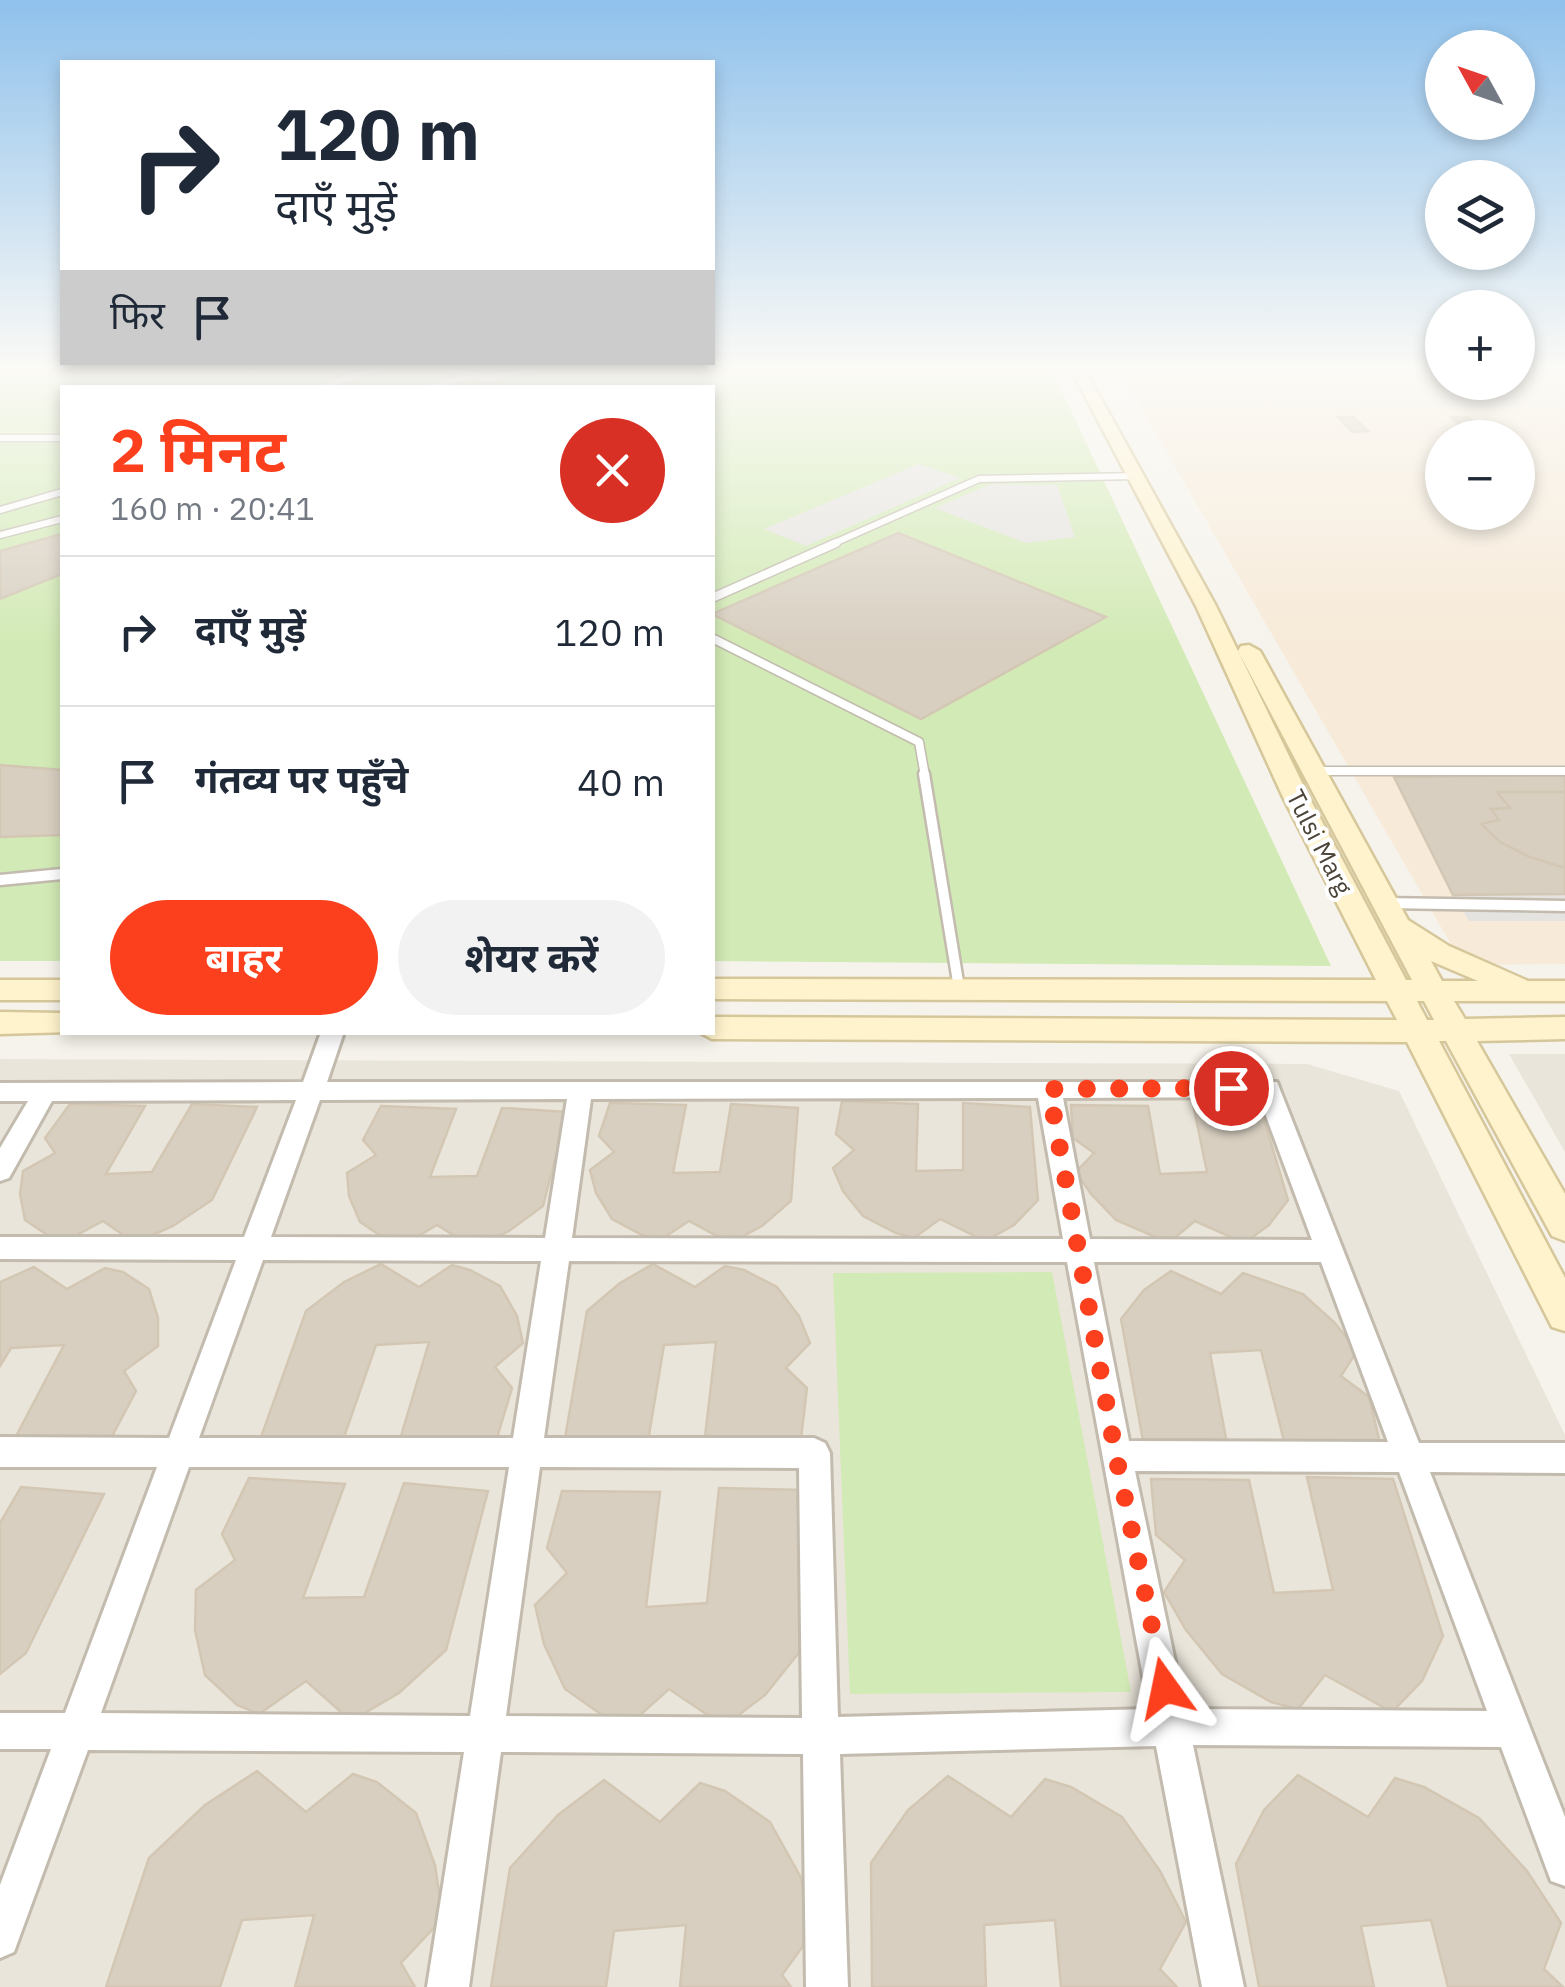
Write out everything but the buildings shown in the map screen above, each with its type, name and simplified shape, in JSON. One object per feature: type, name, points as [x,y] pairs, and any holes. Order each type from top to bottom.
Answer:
[{"type":"street","name":"Tulsi Marg","points":[[1135,461],[1565,1226]]},
{"type":"street","name":"Tulsi Marg","points":[[1138,461],[1397,992],[1565,1315]]},
{"type":"street","points":[[1389,913],[1439,953],[1530,991]]},
{"type":"street","points":[[715,989],[1565,990]]},
{"type":"street","points":[[0,990],[60,990]]},
{"type":"street","points":[[0,1024],[60,1024]]},
{"type":"street","points":[[715,1028],[1565,1028]]},
{"type":"street","points":[[0,1938],[332,1035]]},
{"type":"street","points":[[0,1092],[1268,1088],[1565,1867]]},
{"type":"street","points":[[1049,1089],[1116,1456],[1223,1987]]},
{"type":"street","points":[[448,1987],[580,1091]]},
{"type":"street","points":[[0,1171],[45,1092]]},
{"type":"street","points":[[0,1248],[1330,1251]]},
{"type":"street","points":[[0,1452],[814,1453],[827,1987]]},
{"type":"street","points":[[1116,1456],[1565,1458]]},
{"type":"street","points":[[0,1732],[821,1736],[1173,1728],[1512,1729]]},
{"type":"lane","points":[[715,597],[978,478],[1145,476]]},
{"type":"lane","points":[[0,510],[60,493]]},
{"type":"lane","points":[[0,536],[60,520]]},
{"type":"lane","points":[[715,640],[919,742],[958,988]]},
{"type":"lane","points":[[1312,771],[1565,771]]},
{"type":"lane","points":[[0,880],[60,874]]},
{"type":"lane","points":[[1389,913],[1565,906]]},
{"type":"shaded area","points":[[1172,461],[1425,461],[1425,530],[1535,530],[1535,461],[1565,461],[1565,964],[1463,965]]},
{"type":"shaded area","points":[[919,464],[960,478],[806,546],[764,529]]},
{"type":"shaded area","points":[[991,484],[1057,485],[1075,537],[1026,543],[935,508]]},
{"type":"shaded area","points":[[1453,895],[1565,895],[1565,921],[1469,921]]},
{"type":"shaded area","points":[[1509,1054],[1565,1054],[1565,1152]]},
{"type":"shaded area","points":[[0,1059],[1307,1064],[1399,1091],[1565,1435],[1565,1987],[0,1987]]},
{"type":"green space","points":[[0,461],[60,461],[60,961],[0,961]]},
{"type":"green space","points":[[715,461],[1094,461],[1331,966],[715,961]]},
{"type":"green space","points":[[1052,1272],[1131,1692],[850,1694],[833,1273]]},
{"type":"route","points":[[1165,1688],[1116,1456],[1049,1089],[1231,1088]]}]
